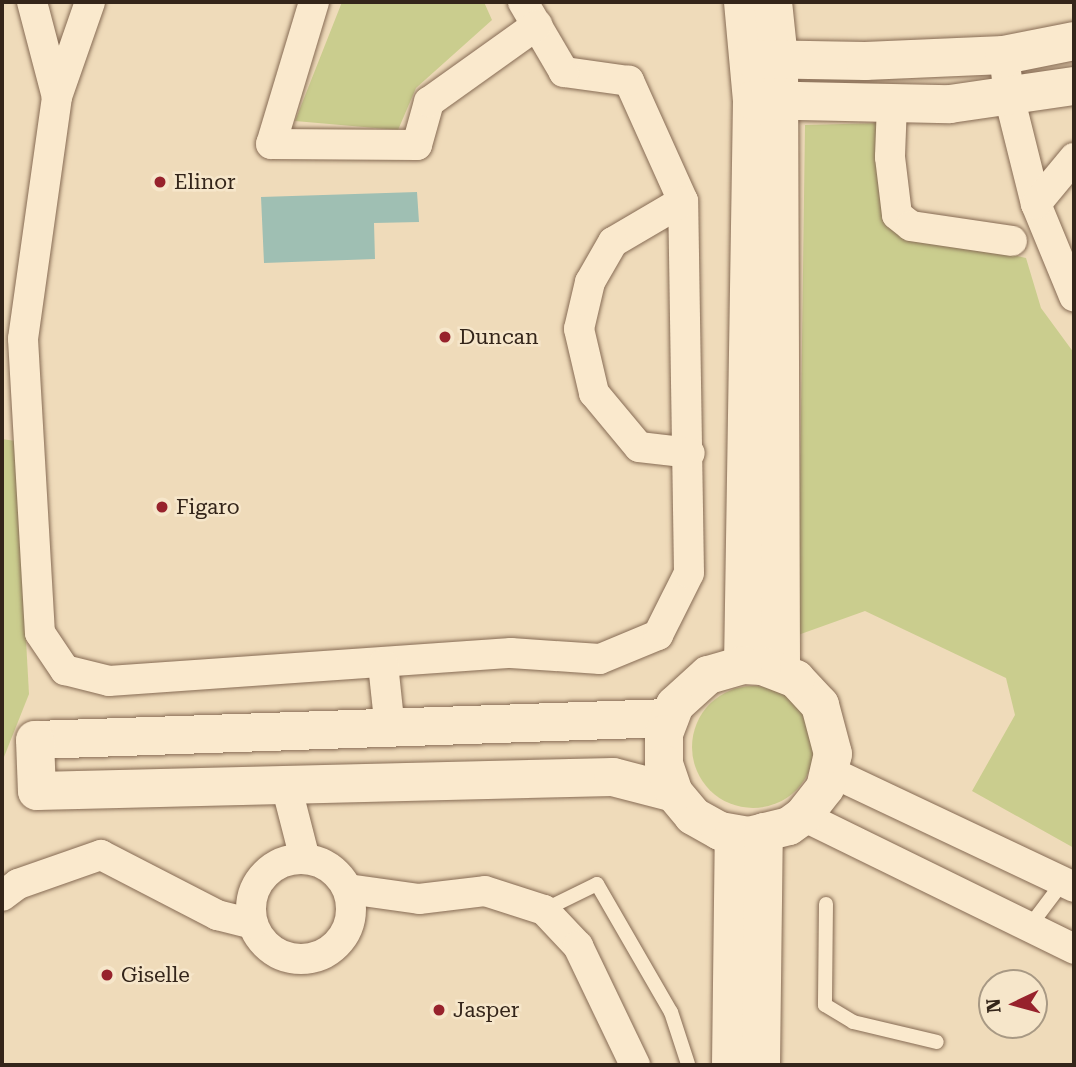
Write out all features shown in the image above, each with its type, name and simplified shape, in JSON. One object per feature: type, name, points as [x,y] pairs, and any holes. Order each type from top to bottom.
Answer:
[{"type":"street","points":[[32,2],[57,97]]},
{"type":"street","points":[[90,2],[57,97],[23,339],[40,633],[65,670],[109,681],[511,653],[600,659],[658,635],[680,599],[689,573],[690,453],[683,201],[629,81],[564,72],[527,8],[429,102],[417,145],[271,144],[314,2]]},
{"type":"street","points":[[743,2],[765,59]]},
{"type":"street","points":[[774,2],[765,59],[765,101],[781,671]]},
{"type":"street","points":[[765,59],[1004,55],[1074,41]]},
{"type":"street","points":[[1004,55],[1009,96],[1036,204],[1074,296]]},
{"type":"street","points":[[765,101],[950,104],[1074,86]]},
{"type":"street","points":[[743,664],[765,101]]},
{"type":"street","points":[[891,104],[890,157],[897,215],[911,226],[1012,241]]},
{"type":"street","points":[[1036,204],[1074,158]]},
{"type":"street","points":[[683,201],[613,242],[590,282],[579,329],[594,393],[639,447],[690,453]]},
{"type":"street","points":[[383,664],[390,729]]},
{"type":"street","points":[[743,664],[781,671],[803,685],[820,705],[832,737],[831,772],[825,788],[803,816],[789,826],[749,833],[694,816],[674,793],[664,764],[669,718],[695,683],[725,668],[743,664]]},
{"type":"street","points":[[669,718],[35,740],[37,791],[613,777],[674,793]]},
{"type":"street","points":[[164,736],[164,788]]},
{"type":"street","points":[[831,772],[1069,884]]},
{"type":"street","points":[[286,785],[305,859]]},
{"type":"street","points":[[803,816],[1074,949]]},
{"type":"street","points":[[731,1065],[749,833]]},
{"type":"street","points":[[749,833],[761,1065]]},
{"type":"street","points":[[2,896],[18,884],[101,855],[217,915],[253,924]]},
{"type":"street","points":[[291,859],[305,859],[338,873],[348,889],[351,922],[336,946],[324,955],[310,959],[282,956],[269,948],[253,924],[252,897],[266,872],[291,859]]},
{"type":"street","points":[[348,889],[419,900],[485,891],[544,910],[578,946],[635,1065]]},
{"type":"lane","points":[[544,910],[597,884],[671,1012],[688,1064]]},
{"type":"lane","points":[[1030,927],[1069,884]]},
{"type":"lane","points":[[826,904],[825,1005],[853,1022],[937,1042]]},
{"type":"green space","points":[[342,2],[484,2],[492,20],[416,88],[398,130],[295,121]]},
{"type":"green space","points":[[881,123],[902,229],[1026,258],[1041,308],[1074,353],[1074,848],[972,791],[1015,715],[1006,678],[865,611],[798,635],[805,125]]},
{"type":"green space","points":[[2,439],[15,441],[29,694],[2,762]]},
{"type":"green space","points":[[753,686],[776,691],[796,704],[809,724],[814,747],[809,770],[796,790],[776,803],[753,808],[730,803],[710,790],[697,770],[692,747],[697,724],[710,704],[730,691]]},
{"type":"shaded area","points":[[417,192],[419,222],[374,223],[375,259],[264,263],[261,197]]},
{"type":"place","name":"Elinor","points":[[160,182]]},
{"type":"place","name":"Duncan","points":[[445,337]]},
{"type":"place","name":"Figaro","points":[[162,507]]},
{"type":"place","name":"Giselle","points":[[107,975]]},
{"type":"place","name":"Jasper","points":[[439,1010]]}]
